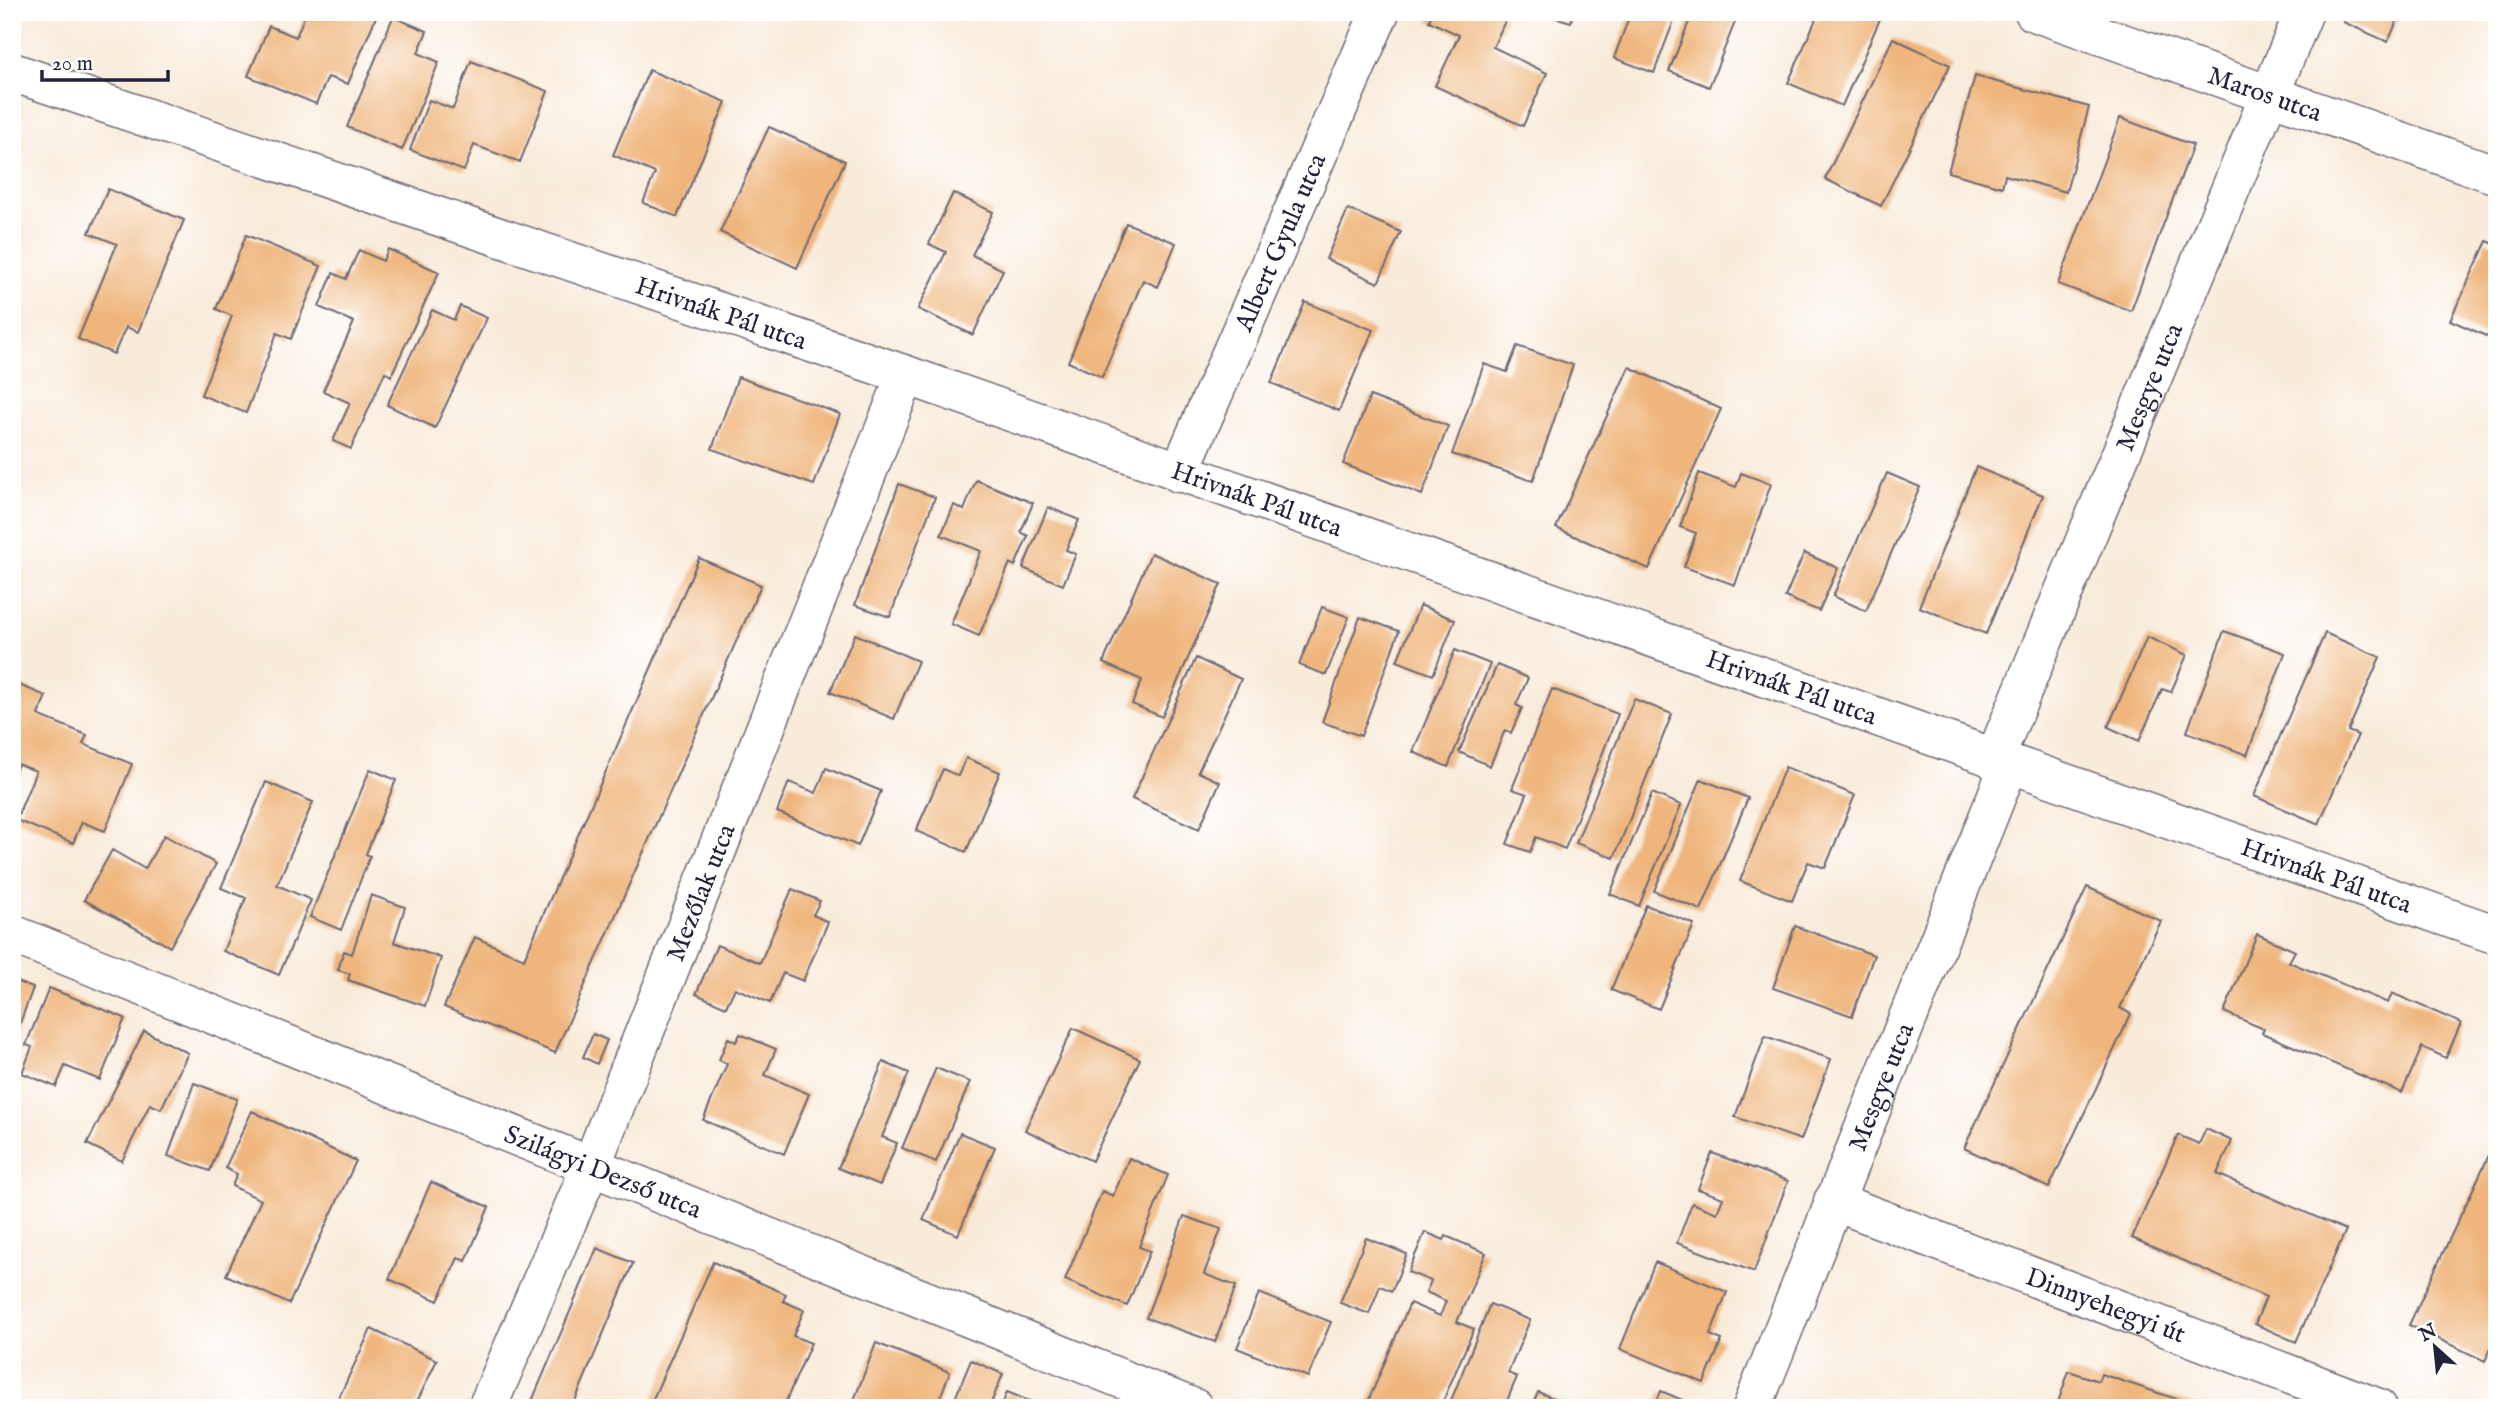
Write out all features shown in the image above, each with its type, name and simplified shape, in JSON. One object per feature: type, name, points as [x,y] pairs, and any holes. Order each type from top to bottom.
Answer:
[{"type":"street","name":"Albert Gyula utca","points":[[1179,473],[1380,12]]},
{"type":"street","name":"Maros utca","points":[[2035,12],[2497,175]]},
{"type":"street","name":"Mesgye utca","points":[[1752,1408],[2002,763],[2304,12]]},
{"type":"street","name":"Hrivnák Pál utca","points":[[12,72],[905,374],[1179,473],[2497,935]]},
{"type":"street","name":"Mezőlak utca","points":[[487,1408],[592,1164],[905,374]]},
{"type":"street","name":"Szilágyi Dezső utca","points":[[12,934],[592,1164],[1194,1408]]},
{"type":"street","name":"Dinnyehegyi út","points":[[1833,1201],[2378,1408]]},
{"type":"building","points":[[306,12],[378,12],[348,84],[328,77],[316,104],[248,76],[269,26],[296,37]]},
{"type":"building","points":[[1433,12],[1497,12],[1507,17],[1493,47],[1547,73],[1523,126],[1435,86],[1459,35],[1429,21]]},
{"type":"building","points":[[1537,12],[1574,12],[1571,22]]},
{"type":"building","points":[[1631,12],[1677,12],[1654,73],[1614,58]]},
{"type":"building","points":[[1693,12],[1739,12],[1709,87],[1669,71]]},
{"type":"building","points":[[1819,12],[1864,12],[1880,19],[1842,106],[1788,83]]},
{"type":"building","points":[[2347,12],[2401,12],[2388,42],[2343,22]]},
{"type":"building","points":[[393,17],[427,31],[418,53],[439,62],[402,150],[347,127]]},
{"type":"building","points":[[1893,38],[1950,65],[1881,206],[1825,179]]},
{"type":"building","points":[[471,61],[548,91],[520,162],[474,145],[464,171],[410,150],[429,100],[453,109]]},
{"type":"building","points":[[649,70],[726,102],[677,217],[643,203],[655,173],[613,155]]},
{"type":"building","points":[[1975,76],[2089,107],[2066,192],[2005,175],[2002,187],[1948,172]]},
{"type":"building","points":[[2120,118],[2193,145],[2131,311],[2058,284]]},
{"type":"building","points":[[769,127],[845,161],[797,268],[720,232]]},
{"type":"building","points":[[108,189],[184,220],[138,332],[126,327],[114,354],[78,339],[117,244],[89,233]]},
{"type":"building","points":[[953,193],[993,212],[972,255],[1003,270],[973,335],[918,309],[946,252],[929,244]]},
{"type":"building","points":[[1348,209],[1401,232],[1378,283],[1326,259]]},
{"type":"building","points":[[1126,223],[1176,243],[1158,287],[1143,280],[1102,377],[1068,362]]},
{"type":"building","points":[[246,235],[321,266],[291,339],[277,333],[246,413],[201,395],[232,316],[216,309]]},
{"type":"building","points":[[2487,241],[2497,245],[2497,341],[2450,320]]},
{"type":"building","points":[[388,249],[439,272],[391,376],[385,372],[351,449],[333,441],[350,403],[323,391],[354,322],[319,307],[333,273],[346,279],[359,250],[383,261]]},
{"type":"building","points":[[1305,302],[1373,330],[1339,411],[1271,383]]},
{"type":"building","points":[[460,306],[487,318],[435,428],[387,405],[432,310],[454,320]]},
{"type":"building","points":[[1517,346],[1573,365],[1533,481],[1452,454],[1484,364],[1507,372]]},
{"type":"building","points":[[1629,367],[1721,409],[1649,569],[1556,528]]},
{"type":"building","points":[[738,377],[840,414],[814,485],[712,449]]},
{"type":"building","points":[[1370,396],[1448,426],[1422,495],[1343,464]]},
{"type":"building","points":[[1976,467],[2043,495],[1986,634],[1919,607]]},
{"type":"building","points":[[1699,473],[1736,487],[1741,473],[1771,484],[1735,585],[1684,567],[1696,533],[1680,527]]},
{"type":"building","points":[[1887,473],[1920,487],[1866,611],[1833,596]]},
{"type":"building","points":[[976,480],[1033,503],[1021,532],[1028,536],[1015,566],[1010,563],[979,636],[951,624],[981,551],[941,535],[954,505],[964,510]]},
{"type":"building","points":[[899,484],[935,497],[890,617],[855,605]]},
{"type":"building","points":[[1048,507],[1079,520],[1066,550],[1076,554],[1063,585],[1023,568]]},
{"type":"building","points":[[1151,553],[1221,584],[1162,717],[1132,704],[1142,680],[1103,663]]},
{"type":"building","points":[[1804,553],[1838,568],[1819,611],[1785,597]]},
{"type":"building","points":[[699,558],[761,585],[555,1053],[444,1007],[475,937],[524,959]]},
{"type":"building","points":[[1420,605],[1455,620],[1433,675],[1397,661]]},
{"type":"building","points":[[1322,607],[1349,617],[1326,675],[1299,665]]},
{"type":"building","points":[[1360,617],[1399,631],[1361,736],[1322,722]]},
{"type":"building","points":[[2224,631],[2285,653],[2247,755],[2187,732]]},
{"type":"building","points":[[2325,633],[2380,657],[2348,731],[2358,735],[2319,824],[2254,796]]},
{"type":"building","points":[[855,634],[918,661],[894,719],[830,692]]},
{"type":"building","points":[[2147,637],[2187,655],[2171,692],[2162,689],[2139,741],[2108,727]]},
{"type":"building","points":[[1455,650],[1490,664],[1448,767],[1413,752]]},
{"type":"building","points":[[1196,658],[1241,679],[1198,772],[1220,782],[1199,829],[1132,799]]},
{"type":"building","points":[[1497,665],[1528,678],[1516,705],[1522,708],[1511,733],[1505,730],[1490,766],[1459,752]]},
{"type":"building","points":[[12,682],[46,696],[38,715],[87,735],[83,744],[132,764],[105,831],[82,822],[73,843],[16,820],[36,771],[18,764],[12,779]]},
{"type":"building","points":[[1552,689],[1618,714],[1565,849],[1536,837],[1530,852],[1507,844],[1527,794],[1512,789]]},
{"type":"building","points":[[1634,699],[1672,714],[1614,858],[1576,843]]},
{"type":"building","points":[[966,758],[1000,772],[966,852],[916,831],[943,769],[958,776]]},
{"type":"building","points":[[1785,767],[1855,795],[1825,868],[1808,862],[1792,901],[1740,881]]},
{"type":"building","points":[[826,768],[881,791],[858,846],[777,812],[789,782],[816,793]]},
{"type":"building","points":[[370,769],[396,780],[366,854],[370,856],[341,930],[310,917]]},
{"type":"building","points":[[1701,779],[1748,798],[1701,910],[1654,891]]},
{"type":"building","points":[[266,782],[313,802],[277,885],[311,900],[279,975],[223,951],[246,898],[221,888]]},
{"type":"building","points":[[1652,793],[1681,805],[1639,906],[1610,894]]},
{"type":"building","points":[[164,835],[216,864],[170,947],[84,900],[112,850],[145,869]]},
{"type":"building","points":[[2087,887],[2161,921],[2120,1008],[2131,1014],[2049,1188],[1964,1148]]},
{"type":"building","points":[[792,889],[820,901],[813,915],[828,922],[803,981],[783,973],[770,1003],[735,988],[726,1007],[696,994],[717,945],[760,963]]},
{"type":"building","points":[[371,895],[405,907],[394,942],[441,958],[425,1006],[348,980],[350,974],[338,970],[344,951],[352,954]]},
{"type":"building","points":[[1646,905],[1694,924],[1659,1009],[1611,990]]},
{"type":"building","points":[[1795,926],[1874,955],[1852,1016],[1773,988]]},
{"type":"building","points":[[2257,934],[2295,951],[2289,962],[2388,1003],[2392,993],[2461,1023],[2446,1058],[2422,1047],[2402,1093],[2262,1033],[2264,1029],[2224,1012]]},
{"type":"building","points":[[12,980],[33,988],[13,1042],[12,1042]]},
{"type":"building","points":[[49,988],[125,1018],[100,1080],[65,1066],[56,1087],[22,1073],[32,1047],[26,1045]]},
{"type":"building","points":[[1073,1028],[1140,1059],[1092,1161],[1025,1130]]},
{"type":"building","points":[[144,1031],[188,1053],[161,1109],[150,1104],[122,1161],[87,1144]]},
{"type":"building","points":[[593,1034],[607,1040],[597,1064],[583,1057]]},
{"type":"building","points":[[740,1034],[776,1049],[765,1075],[809,1094],[784,1154],[703,1120],[727,1064],[719,1060],[728,1038],[736,1042]]},
{"type":"building","points":[[1765,1036],[1831,1059],[1801,1140],[1735,1117]]},
{"type":"building","points":[[883,1062],[909,1073],[882,1137],[897,1143],[880,1185],[838,1168]]},
{"type":"building","points":[[936,1068],[970,1082],[936,1162],[902,1148]]},
{"type":"building","points":[[194,1083],[237,1099],[210,1171],[168,1156]]},
{"type":"building","points":[[252,1111],[356,1161],[289,1304],[226,1275],[261,1200],[232,1186],[237,1174],[225,1168]]},
{"type":"building","points":[[2206,1129],[2232,1141],[2217,1174],[2346,1230],[2296,1342],[2255,1324],[2266,1297],[2132,1238],[2178,1135],[2199,1144]]},
{"type":"building","points":[[960,1133],[995,1147],[958,1235],[923,1220]]},
{"type":"building","points":[[1712,1153],[1788,1181],[1754,1272],[1677,1243],[1692,1203],[1717,1213],[1723,1198],[1698,1189]]},
{"type":"building","points":[[2490,1153],[2497,1157],[2497,1336],[2485,1361],[2409,1325]]},
{"type":"building","points":[[1129,1158],[1168,1175],[1139,1247],[1150,1251],[1127,1306],[1065,1280],[1102,1191],[1113,1196]]},
{"type":"building","points":[[431,1182],[489,1207],[466,1261],[458,1258],[438,1301],[389,1279]]},
{"type":"building","points":[[1184,1216],[1221,1229],[1204,1274],[1236,1286],[1215,1342],[1146,1318]]},
{"type":"building","points":[[1425,1232],[1444,1240],[1446,1236],[1486,1253],[1457,1322],[1474,1329],[1440,1408],[1375,1408],[1367,1404],[1410,1303],[1440,1316],[1446,1301],[1426,1292],[1431,1281],[1408,1272]]},
{"type":"building","points":[[1366,1238],[1407,1254],[1392,1291],[1380,1286],[1369,1314],[1340,1303]]},
{"type":"building","points":[[597,1248],[633,1263],[572,1408],[529,1408]]},
{"type":"building","points":[[713,1262],[786,1294],[783,1301],[804,1310],[793,1336],[811,1343],[783,1408],[649,1408]]},
{"type":"building","points":[[1655,1262],[1727,1292],[1710,1335],[1722,1340],[1704,1383],[1620,1349]]},
{"type":"building","points":[[1259,1293],[1331,1322],[1308,1377],[1237,1348]]},
{"type":"building","points":[[1490,1304],[1530,1320],[1508,1373],[1517,1377],[1504,1408],[1448,1408]]},
{"type":"building","points":[[371,1329],[437,1360],[414,1408],[334,1408]]},
{"type":"building","points":[[876,1343],[950,1372],[936,1408],[851,1408]]},
{"type":"building","points":[[971,1360],[1003,1374],[989,1408],[951,1408]]},
{"type":"building","points":[[2069,1371],[2098,1381],[2101,1374],[2204,1408],[2056,1408]]},
{"type":"building","points":[[1661,1391],[1701,1408],[1654,1408]]},
{"type":"building","points":[[1007,1392],[1037,1404],[1036,1408],[1001,1408]]},
{"type":"building","points":[[1538,1392],[1568,1404],[1566,1408],[1531,1408]]}]
